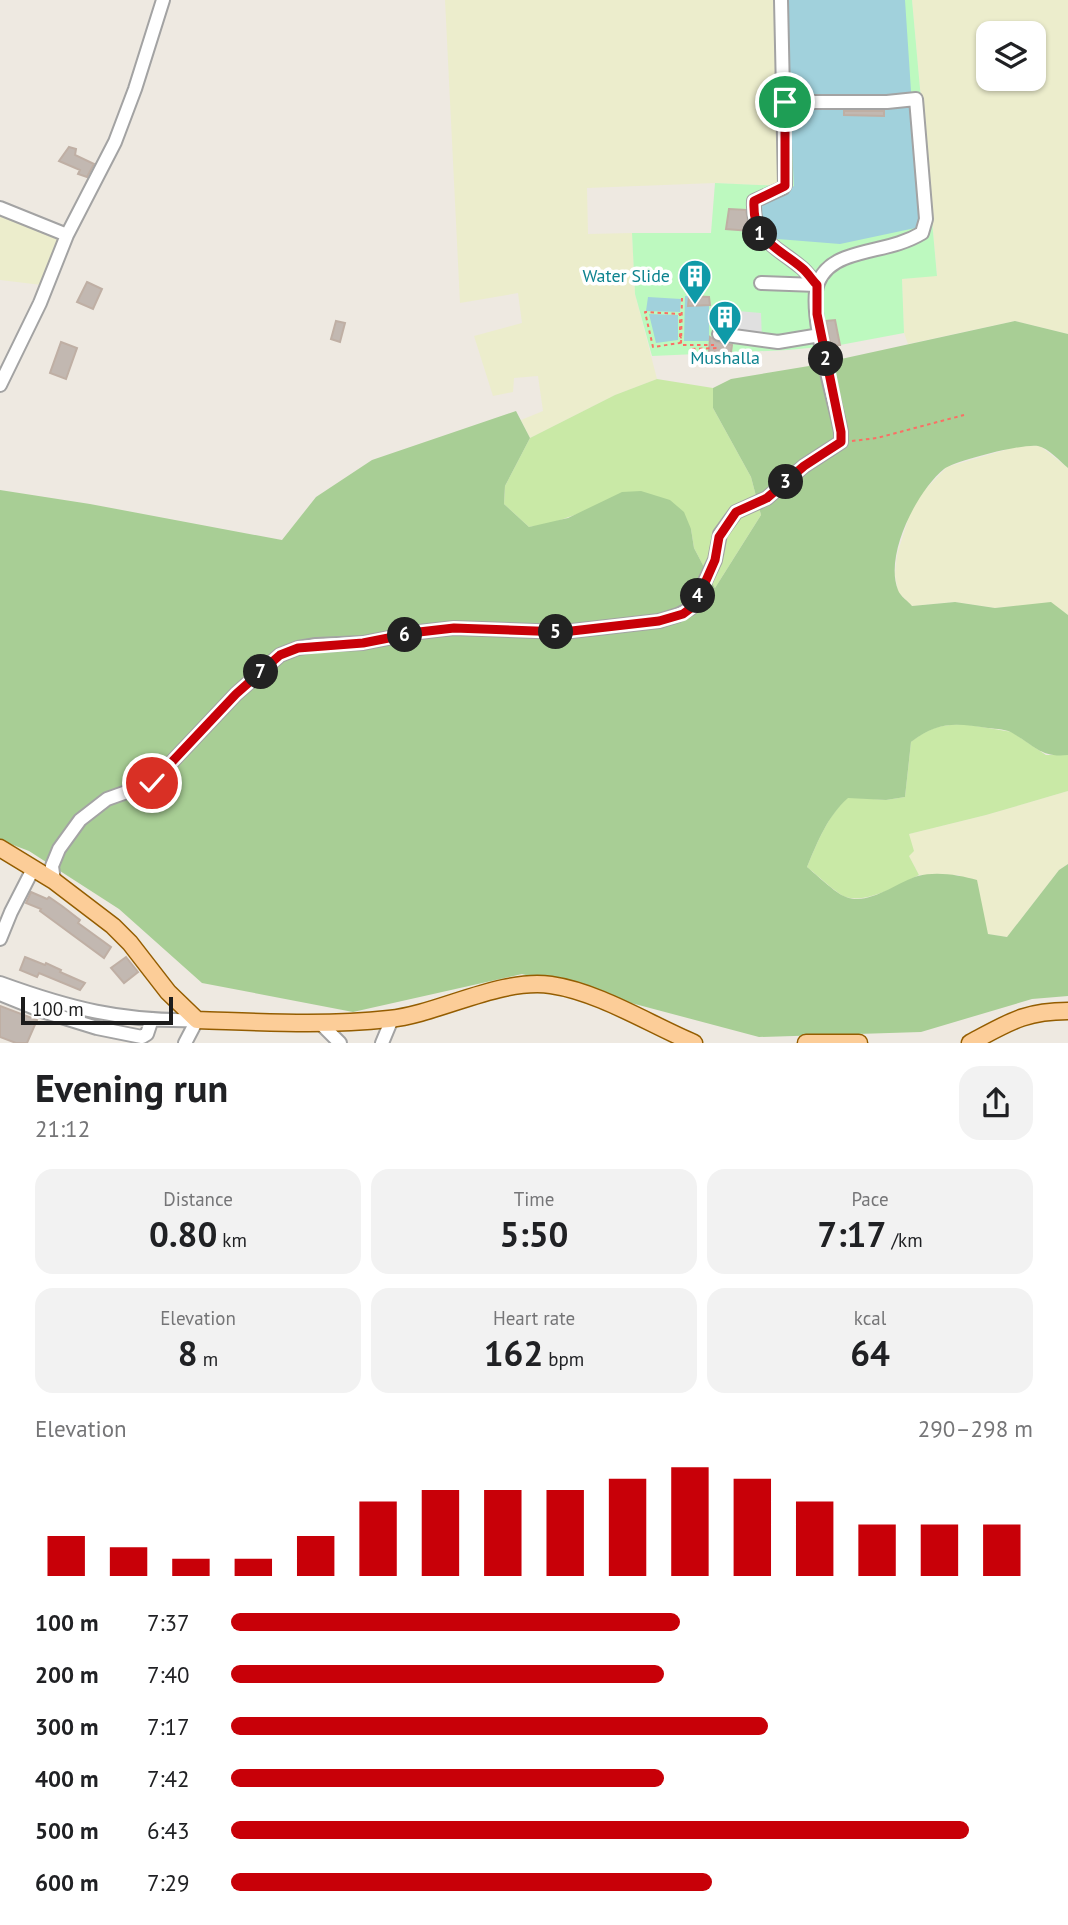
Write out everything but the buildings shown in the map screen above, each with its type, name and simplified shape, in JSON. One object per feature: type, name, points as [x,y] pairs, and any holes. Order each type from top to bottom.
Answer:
[{"type":"main road","points":[[0,848],[54,881],[113,926],[130,943],[168,992],[197,1020],[320,1023],[392,1019],[491,992],[548,985],[589,996],[694,1043]]},
{"type":"main road","points":[[970,1043],[1027,1015],[1044,1011],[1068,1011]]},
{"type":"main road","points":[[806,1043],[859,1043]]},
{"type":"lane","points":[[0,385],[40,303],[67,235],[115,142],[163,0]]},
{"type":"lane","points":[[781,0],[786,102],[785,186],[754,201],[757,229],[766,242],[804,269],[817,285]]},
{"type":"lane","points":[[54,881],[52,866],[59,849],[80,820],[113,797],[152,783],[236,694],[280,655],[307,646],[363,643],[454,628],[563,632],[659,621],[691,608],[715,560],[719,537],[736,512],[767,498],[804,466],[841,442],[817,314],[817,285],[827,268],[845,258],[905,243],[922,233],[926,219],[916,99],[786,102]]},
{"type":"lane","points":[[0,208],[67,235]]},
{"type":"lane","points":[[761,283],[817,285]]},
{"type":"lane","points":[[717,341],[778,342],[820,335]]},
{"type":"lane","points":[[0,939],[33,869]]},
{"type":"lane","points":[[0,983],[44,1005],[114,1031],[145,1036],[152,1019]]},
{"type":"lane","points":[[0,994],[114,1017],[197,1020],[185,1043]]},
{"type":"lane","points":[[114,1017],[114,1031]]},
{"type":"lane","points":[[382,1043],[392,1019]]},
{"type":"lane","points":[[320,1023],[340,1043]]},
{"type":"path","points":[[682,298],[681,345],[717,341],[717,348],[692,349]]},
{"type":"path","points":[[645,312],[680,314],[681,337],[680,343],[653,347],[645,312]]},
{"type":"path","points":[[841,442],[877,438],[964,415]]},
{"type":"green space","points":[[445,0],[778,0],[783,186],[715,183],[587,188],[588,234],[632,233],[635,294],[657,379],[615,395],[530,438],[521,420],[543,411],[538,376],[514,378],[513,392],[493,396],[474,336],[522,323],[518,293],[460,303]]},
{"type":"green space","points":[[778,0],[912,0],[937,276],[902,279],[904,333],[840,345],[788,350],[652,356],[635,294],[632,233],[711,233],[715,183],[782,186]]},
{"type":"green space","points":[[912,0],[1068,0],[1068,334],[1015,321],[908,344],[904,333],[902,279],[937,275]]},
{"type":"green space","points":[[0,205],[64,231],[42,285],[0,280]]},
{"type":"green space","points":[[1015,321],[1068,334],[1068,468],[1046,449],[1030,446],[990,453],[944,469],[923,492],[906,525],[895,559],[895,576],[899,592],[912,606],[955,602],[995,608],[1051,602],[1068,615],[1068,755],[1045,753],[1011,732],[1002,730],[948,725],[930,730],[911,742],[905,797],[886,800],[848,798],[829,821],[807,867],[837,892],[855,899],[873,896],[918,876],[948,874],[977,880],[988,934],[1007,937],[1059,870],[1068,864],[1068,996],[1032,999],[921,1032],[759,1037],[522,974],[353,1012],[202,983],[119,909],[29,851],[0,840],[0,490],[282,540],[316,497],[372,460],[516,411],[530,438],[505,486],[504,504],[529,527],[568,518],[622,492],[641,491],[670,500],[684,512],[691,529],[694,548],[715,588],[761,515],[751,477],[713,408],[713,388],[731,379],[809,366]]},
{"type":"green space","points":[[657,379],[713,388],[713,408],[751,477],[761,515],[715,588],[694,548],[691,529],[586,511],[549,524],[529,527],[504,504],[505,486],[530,438],[615,395]]},
{"type":"green space","points":[[1022,445],[1040,446],[1068,468],[1068,615],[1051,603],[995,608],[955,602],[912,606],[898,592],[895,574],[897,555],[911,510],[922,493],[947,467]]},
{"type":"green space","points":[[964,724],[1012,732],[1046,755],[1068,755],[1068,791],[909,834],[914,851],[909,856],[919,875],[894,888],[864,898],[842,895],[807,867],[829,821],[848,797],[886,800],[905,797],[911,742],[936,728]]},
{"type":"green space","points":[[1068,791],[1068,864],[1059,870],[1007,937],[988,934],[959,875],[919,875],[909,856],[909,834]]},
{"type":"shaded area","points":[[714,309],[761,313],[762,341],[732,343],[731,339],[714,327]]},
{"type":"water","points":[[784,0],[905,0],[920,227],[840,244],[765,238],[760,205],[794,186]]},
{"type":"water","points":[[685,296],[709,297],[709,341],[684,341]]},
{"type":"water","points":[[648,297],[681,299],[680,312],[646,311]]},
{"type":"water","points":[[649,314],[678,315],[678,340],[656,343]]},
{"type":"place","name":"Water Slide","points":[[695,306]]},
{"type":"place","name":"Mushalla","points":[[725,347]]},
{"type":"route","points":[[152,783],[236,694],[280,655],[298,648],[363,643],[454,628],[563,632],[659,621],[683,614],[691,608],[715,560],[720,534],[736,512],[767,498],[804,466],[841,442],[838,412],[817,314],[817,285],[804,269],[766,242],[757,229],[754,201],[785,186],[785,102]]}]
